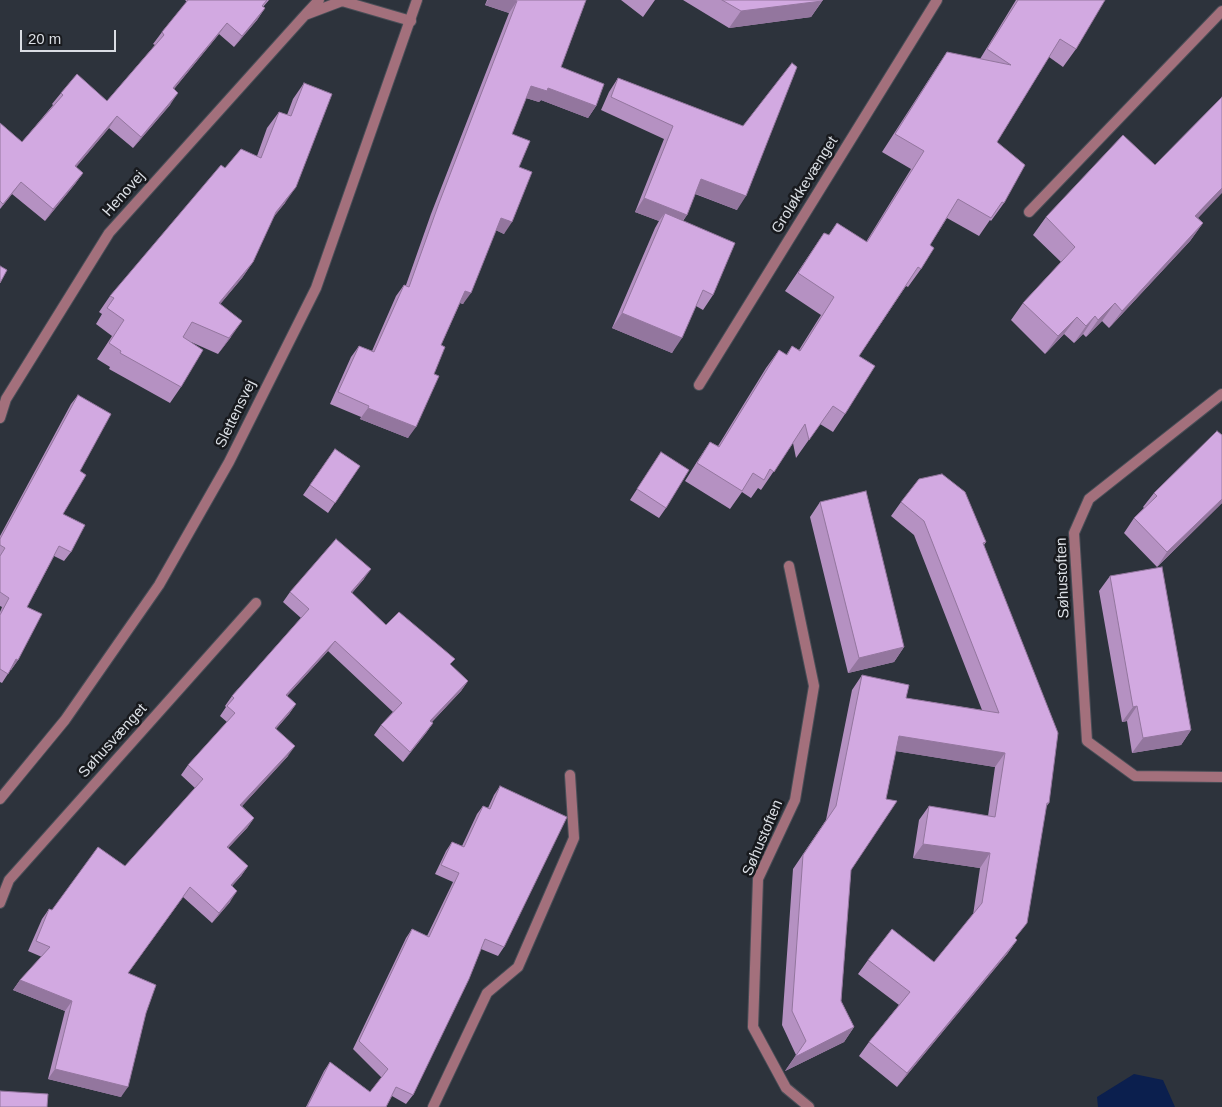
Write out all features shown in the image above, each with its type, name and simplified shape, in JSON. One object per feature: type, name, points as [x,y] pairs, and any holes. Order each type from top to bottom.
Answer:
[{"type":"street","name":"Henovej","points":[[0,418],[3,397],[109,233],[319,0]]},
{"type":"street","name":"Slettensvej","points":[[0,798],[65,720],[159,585],[230,462],[316,288],[417,0]]},
{"type":"street","name":"Groløkkevænget","points":[[699,385],[937,0]]},
{"type":"street","name":"Henovej","points":[[304,15],[342,1],[411,21]]},
{"type":"street","points":[[1029,212],[1222,11]]},
{"type":"street","name":"Søhustoften","points":[[1222,394],[1088,499],[1074,533],[1087,741],[1135,776],[1222,777]]},
{"type":"street","name":"Søhustoften","points":[[790,566],[814,686],[796,800],[758,879],[753,1027],[786,1088],[809,1107]]},
{"type":"street","name":"Søhusvænget","points":[[0,903],[9,880],[256,603]]},
{"type":"street","points":[[433,1107],[486,992],[518,967],[574,838],[570,775]]},
{"type":"water","points":[[1134,1074],[1163,1080],[1175,1107],[1098,1107],[1097,1097]]},
{"type":"building","points":[[188,0],[267,0],[262,6],[265,8],[242,36],[227,23],[173,88],[178,93],[141,137],[117,116],[75,166],[83,173],[53,209],[21,182],[3,204],[0,201],[0,123],[22,142],[63,95],[61,93],[77,74],[107,101],[164,35],[162,32]]},
{"type":"building","points":[[513,0],[586,0],[561,67],[604,84],[596,106],[548,88],[547,91],[531,86],[512,134],[530,141],[519,167],[532,172],[512,222],[501,218],[471,293],[465,291],[441,345],[445,347],[434,374],[439,376],[416,427],[368,408],[369,406],[338,392],[359,346],[374,352],[404,285],[409,287],[439,203],[517,1]]},
{"type":"building","points":[[722,0],[823,0],[741,11]]},
{"type":"building","points":[[1018,0],[1105,0],[1076,49],[1060,39],[997,142],[1025,165],[1004,203],[1002,202],[991,218],[958,199],[930,245],[934,248],[921,269],[918,267],[859,356],[875,366],[845,414],[833,406],[809,440],[805,424],[774,472],[770,469],[764,480],[753,473],[742,491],[697,463],[710,442],[719,447],[779,350],[787,355],[792,346],[800,351],[834,297],[798,273],[824,233],[829,235],[837,223],[867,242],[924,151],[895,134],[947,52],[1011,65],[987,49]]},
{"type":"building","points":[[792,63],[797,67],[746,196],[701,179],[687,215],[644,198],[673,126],[611,97],[618,78],[743,126]]},
{"type":"building","points":[[304,83],[332,94],[296,187],[276,212],[253,262],[219,303],[242,321],[229,338],[192,322],[183,337],[203,350],[181,387],[120,353],[121,351],[109,343],[124,320],[107,308],[114,298],[110,296],[221,165],[225,168],[241,149],[261,158],[279,112],[291,116]]},
{"type":"building","points":[[1222,97],[1222,188],[1195,216],[1203,223],[1122,311],[1115,303],[1098,320],[1095,316],[1086,326],[1077,317],[1058,336],[1023,303],[1075,247],[1046,217],[1123,135],[1155,165]]},
{"type":"building","points":[[665,213],[735,243],[713,295],[703,290],[682,338],[622,313]]},
{"type":"building","points":[[0,266],[7,270],[0,283]]},
{"type":"building","points":[[78,395],[111,414],[80,471],[86,475],[63,514],[85,525],[71,552],[59,546],[27,607],[42,614],[18,660],[16,659],[8,674],[0,669],[0,615],[9,598],[0,592],[0,556],[5,548],[0,545],[0,539]]},
{"type":"building","points":[[1217,431],[1222,435],[1222,499],[1167,552],[1134,518],[1157,496],[1154,493]]},
{"type":"building","points":[[335,449],[360,466],[335,503],[310,485]]},
{"type":"building","points":[[661,452],[689,470],[666,508],[637,489]]},
{"type":"building","points":[[942,474],[965,492],[986,542],[983,543],[1058,733],[1049,803],[1047,803],[1027,923],[1015,938],[1017,940],[907,1073],[869,1042],[910,992],[868,960],[892,929],[934,962],[982,903],[990,853],[923,844],[929,806],[995,817],[1005,753],[899,736],[886,799],[897,801],[851,870],[841,1001],[854,1027],[795,1057],[806,1041],[792,1011],[803,855],[836,806],[862,675],[909,685],[906,698],[999,713],[924,521],[901,502],[919,479]]},
{"type":"building","points":[[866,491],[904,647],[859,658],[820,502]]},
{"type":"building","points":[[336,539],[371,569],[351,592],[386,625],[399,612],[455,659],[450,664],[468,681],[430,721],[433,723],[410,752],[381,725],[402,703],[335,641],[286,695],[296,704],[275,728],[295,746],[240,805],[254,818],[227,847],[248,866],[231,885],[237,891],[219,913],[190,887],[128,973],[156,985],[146,1013],[128,1087],[55,1069],[72,1001],[20,980],[50,947],[36,941],[49,909],[52,910],[98,847],[125,866],[203,779],[188,765],[235,713],[227,706],[234,698],[232,696],[309,609],[290,592]]},
{"type":"building","points":[[1162,567],[1191,730],[1143,738],[1137,706],[1133,707],[1110,576]]},
{"type":"building","points":[[500,786],[567,817],[504,947],[485,939],[469,979],[413,1095],[396,1087],[386,1107],[307,1107],[330,1062],[370,1092],[388,1069],[359,1041],[412,929],[429,937],[459,873],[441,865],[452,842],[464,847],[483,806],[490,809]]},
{"type":"building","points":[[0,1091],[48,1094],[47,1107],[0,1107]]}]
